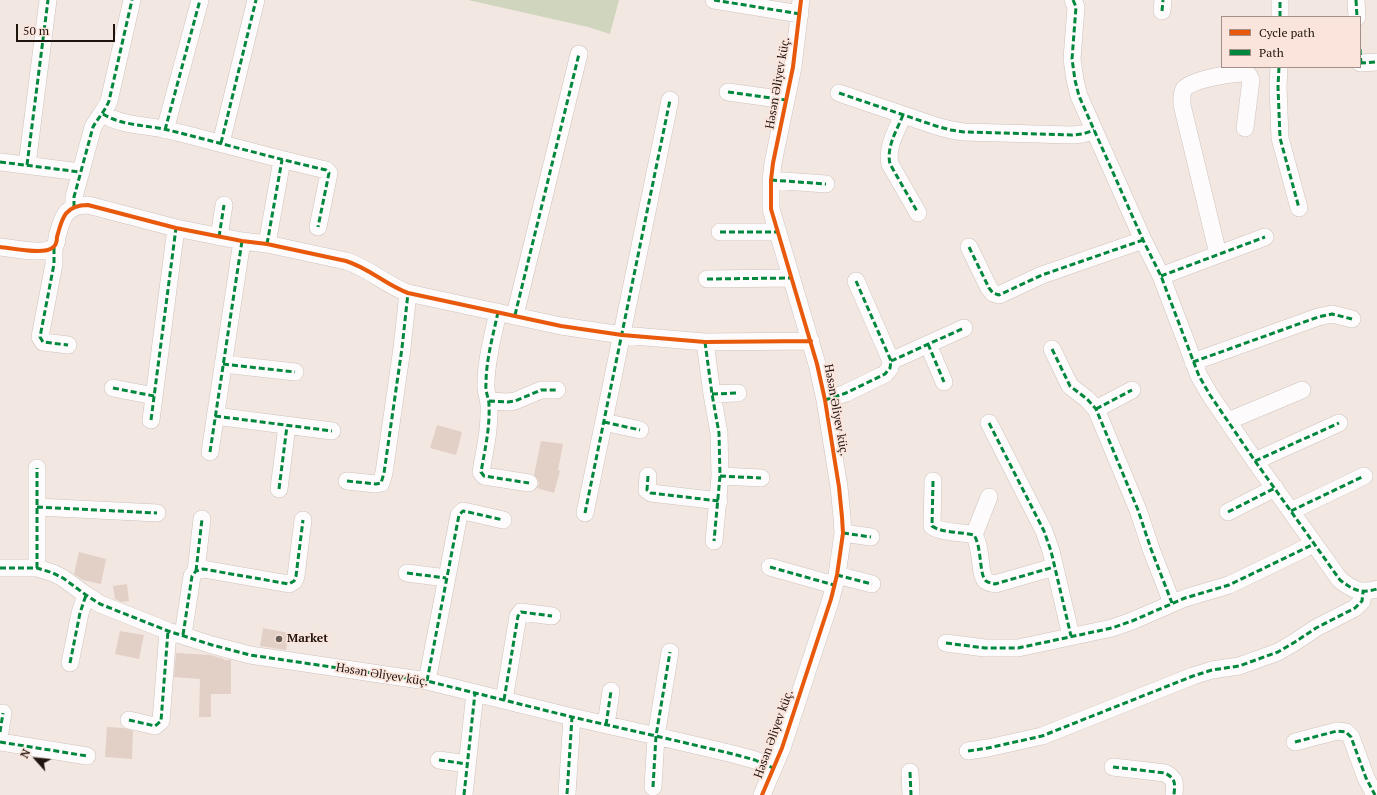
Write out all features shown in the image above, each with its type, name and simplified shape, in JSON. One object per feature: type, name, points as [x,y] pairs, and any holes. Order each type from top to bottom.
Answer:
[{"type":"street","points":[[27,165],[48,0]]},
{"type":"street","points":[[74,207],[74,197],[93,127],[103,114],[109,101],[132,0]]},
{"type":"street","points":[[166,130],[200,0]]},
{"type":"street","points":[[221,143],[256,0]]},
{"type":"street","points":[[714,0],[800,7]]},
{"type":"street","points":[[1073,0],[1076,7],[1072,59],[1079,96],[1143,240],[1161,276],[1199,376],[1228,421],[1340,580],[1350,588],[1370,591]]},
{"type":"street","points":[[1280,0],[1280,16]]},
{"type":"street","points":[[1356,0],[1358,16]]},
{"type":"street","name":"Həsən Əliyev küç.","points":[[762,795],[782,748],[836,580],[843,533],[839,487],[825,400],[811,340],[771,209],[771,180],[793,66],[800,7]]},
{"type":"street","points":[[515,315],[579,54]]},
{"type":"street","points":[[1279,68],[1278,87],[1280,138],[1299,208]]},
{"type":"street","points":[[1218,254],[1182,105],[1181,96],[1184,90],[1217,75],[1246,73],[1251,80],[1245,128]]},
{"type":"street","points":[[728,92],[786,100]]},
{"type":"street","points":[[839,93],[936,126],[964,132],[1072,136],[1094,130]]},
{"type":"street","points":[[585,513],[670,100]]},
{"type":"street","points":[[103,114],[117,120],[221,143],[282,160],[326,170],[329,173],[318,227]]},
{"type":"street","points":[[903,114],[889,147],[888,156],[890,164],[918,214]]},
{"type":"street","points":[[267,244],[282,160]]},
{"type":"street","points":[[0,162],[80,172]]},
{"type":"street","points":[[771,180],[826,184]]},
{"type":"street","points":[[68,345],[43,342],[40,337],[54,264],[54,248],[62,220],[66,213],[79,205],[88,205],[176,228],[219,237],[267,244],[356,264],[396,288],[408,293],[576,329],[622,335],[705,342],[811,340]]},
{"type":"street","points":[[219,237],[224,205]]},
{"type":"street","points":[[151,420],[176,228]]},
{"type":"street","points":[[720,232],[778,232]]},
{"type":"street","points":[[1161,276],[1265,237]]},
{"type":"street","points":[[969,247],[989,288],[993,293],[999,295],[1042,276],[1143,240]]},
{"type":"street","points":[[210,452],[242,241]]},
{"type":"street","points":[[0,247],[38,251],[54,248]]},
{"type":"street","points":[[707,279],[791,278]]},
{"type":"street","points":[[825,400],[846,393],[885,374],[890,368],[891,361],[856,281]]},
{"type":"street","points":[[347,481],[376,484],[381,483],[384,473],[402,348],[408,293]]},
{"type":"street","points":[[498,312],[486,384],[486,392],[489,402],[489,432],[481,472],[484,476],[529,483]]},
{"type":"street","points":[[1193,362],[1318,317],[1332,314],[1352,319]]},
{"type":"street","points":[[891,361],[964,328]]},
{"type":"street","points":[[705,342],[719,433],[719,501],[714,541]]},
{"type":"street","points":[[928,344],[944,382]]},
{"type":"street","points":[[1052,349],[1070,386],[1087,399],[1096,409],[1138,510],[1172,603]]},
{"type":"street","points":[[223,364],[295,372]]},
{"type":"street","points":[[113,388],[154,396]]},
{"type":"street","points":[[489,402],[515,401],[541,390],[557,390]]},
{"type":"street","points":[[1096,409],[1132,390]]},
{"type":"street","points":[[1228,421],[1302,390]]},
{"type":"street","points":[[712,394],[738,394]]},
{"type":"street","points":[[215,416],[332,432]]},
{"type":"street","points":[[604,422],[640,430]]},
{"type":"street","points":[[989,423],[1044,531],[1051,550],[1071,636]]},
{"type":"street","points":[[1255,460],[1339,423]]},
{"type":"street","points":[[279,489],[287,426]]},
{"type":"street","points":[[37,468],[37,568]]},
{"type":"street","points":[[648,476],[647,490],[651,493],[719,501]]},
{"type":"street","points":[[720,476],[761,478]]},
{"type":"street","points":[[1291,510],[1364,476]]},
{"type":"street","points":[[933,482],[932,526],[936,530],[974,535],[978,541],[983,577],[987,582],[995,584],[1054,567]]},
{"type":"street","points":[[1228,512],[1275,488]]},
{"type":"street","points":[[974,535],[989,497]]},
{"type":"street","points":[[37,507],[156,513]]},
{"type":"street","points":[[427,682],[459,515],[462,511],[503,520]]},
{"type":"street","points":[[129,720],[155,726],[161,721],[176,633],[192,576],[196,570],[202,519]]},
{"type":"street","points":[[196,570],[289,584],[294,581],[296,576],[303,520]]},
{"type":"street","points":[[843,533],[871,537]]},
{"type":"street","points":[[946,643],[985,648],[1018,648],[1112,628],[1132,621],[1172,603],[1229,585],[1314,544]]},
{"type":"street","points":[[770,567],[836,580],[872,584]]},
{"type":"street","name":"Həsən Əliyev küç.","points":[[0,568],[37,568],[53,573],[63,578],[100,604],[176,633],[212,645],[250,655],[427,682],[755,760],[773,768]]},
{"type":"street","points":[[408,573],[446,578]]},
{"type":"street","points":[[968,751],[995,747],[1042,736],[1193,676],[1212,670],[1239,666],[1258,660],[1278,652],[1320,625],[1355,608],[1370,591]]},
{"type":"street","points":[[70,663],[80,613],[86,595]]},
{"type":"street","points":[[504,700],[518,616],[522,612],[552,616]]},
{"type":"street","points":[[653,787],[656,736],[670,652]]},
{"type":"street","points":[[606,725],[611,691]]},
{"type":"street","points":[[464,795],[475,693]]},
{"type":"street","points":[[0,732],[3,713]]},
{"type":"street","points":[[567,794],[572,717]]},
{"type":"street","points":[[1295,742],[1337,731],[1346,732],[1351,737],[1366,778],[1375,795]]},
{"type":"street","points":[[0,742],[87,756]]},
{"type":"street","points":[[440,760],[467,764]]},
{"type":"street","points":[[1113,767],[1165,773],[1172,776],[1175,782],[1174,795]]},
{"type":"street","points":[[910,772],[911,795]]},
{"type":"green space","points":[[468,0],[619,0],[610,34],[588,27]]},
{"type":"building","points":[[437,425],[462,432],[456,455],[430,448]]},
{"type":"building","points":[[541,441],[563,444],[558,470],[560,471],[554,493],[537,488],[539,484],[534,475]]},
{"type":"building","points":[[79,552],[106,559],[101,584],[83,580],[74,574]]},
{"type":"building","points":[[127,584],[129,601],[121,602],[115,599],[113,586]]},
{"type":"building","points":[[263,628],[289,633],[286,650],[260,646]]},
{"type":"building","points":[[120,631],[144,635],[139,659],[115,654]]},
{"type":"building","points":[[176,653],[210,655],[224,660],[231,660],[231,694],[211,694],[211,717],[199,717],[200,679],[174,677]]},
{"type":"building","points":[[107,727],[124,728],[133,731],[132,759],[105,757]]},
{"type":"marked path","points":[[27,165],[48,0]]},
{"type":"marked path","points":[[74,207],[74,197],[93,127],[109,101],[132,0]]},
{"type":"marked path","points":[[165,130],[200,0]]},
{"type":"marked path","points":[[221,143],[256,0]]},
{"type":"marked path","points":[[714,0],[800,14]]},
{"type":"marked path","points":[[1073,0],[1076,7],[1072,59],[1079,96],[1143,240],[1161,276],[1199,376],[1210,395],[1255,461],[1340,580],[1357,590],[1366,591],[1377,589]]},
{"type":"marked path","points":[[1162,11],[1163,0]]},
{"type":"marked path","points":[[1280,0],[1280,16]]},
{"type":"marked path","points":[[1356,0],[1357,16]]},
{"type":"marked path","points":[[515,315],[579,54]]},
{"type":"marked path","points":[[1361,63],[1377,62]]},
{"type":"marked path","points":[[1279,68],[1278,87],[1280,138],[1299,208]]},
{"type":"marked path","points":[[728,92],[786,100]]},
{"type":"marked path","points":[[839,93],[936,126],[964,132],[1072,135],[1083,134],[1094,130]]},
{"type":"marked path","points":[[585,513],[670,100]]},
{"type":"marked path","points":[[103,114],[118,121],[168,130],[326,170],[329,173],[318,227]]},
{"type":"marked path","points":[[903,115],[891,145],[889,158],[890,164],[918,213]]},
{"type":"marked path","points":[[267,244],[282,160]]},
{"type":"marked path","points":[[0,162],[80,172]]},
{"type":"marked path","points":[[771,180],[826,184]]},
{"type":"marked path","points":[[219,237],[224,205]]},
{"type":"marked path","points":[[151,420],[176,228]]},
{"type":"marked path","points":[[720,232],[777,232]]},
{"type":"marked path","points":[[1161,276],[1265,237]]},
{"type":"marked path","points":[[969,247],[989,288],[993,293],[999,295],[1042,275],[1143,240]]},
{"type":"marked path","points":[[210,452],[242,241]]},
{"type":"marked path","points":[[54,248],[54,264],[40,337],[43,342],[68,345]]},
{"type":"marked path","points":[[707,279],[791,278]]},
{"type":"marked path","points":[[825,400],[846,393],[885,374],[890,368],[891,361],[856,281]]},
{"type":"marked path","points":[[347,481],[376,484],[381,483],[384,473],[402,348],[408,293]]},
{"type":"marked path","points":[[498,312],[487,366],[486,387],[489,402],[489,422],[481,472],[484,476],[529,483]]},
{"type":"marked path","points":[[1193,362],[1318,317],[1332,314],[1352,319]]},
{"type":"marked path","points":[[891,361],[964,328]]},
{"type":"marked path","points":[[705,342],[719,433],[720,476],[714,541]]},
{"type":"marked path","points":[[928,344],[944,382]]},
{"type":"marked path","points":[[1052,349],[1070,386],[1087,399],[1096,409],[1138,510],[1172,603]]},
{"type":"marked path","points":[[223,364],[295,372]]},
{"type":"marked path","points":[[113,388],[154,396]]},
{"type":"marked path","points":[[489,401],[515,401],[541,390],[557,390]]},
{"type":"marked path","points":[[1096,409],[1132,390]]},
{"type":"marked path","points":[[712,394],[738,393]]},
{"type":"marked path","points":[[215,416],[332,431]]},
{"type":"marked path","points":[[604,422],[640,430]]},
{"type":"marked path","points":[[989,423],[1044,531],[1051,551],[1071,636]]},
{"type":"marked path","points":[[1255,461],[1339,423]]},
{"type":"marked path","points":[[279,489],[287,426]]},
{"type":"marked path","points":[[37,468],[37,568]]},
{"type":"marked path","points":[[648,476],[647,490],[651,493],[719,501]]},
{"type":"marked path","points":[[720,476],[761,478]]},
{"type":"marked path","points":[[1291,511],[1364,476]]},
{"type":"marked path","points":[[933,481],[932,526],[941,530],[974,535],[977,540],[982,573],[986,581],[995,584],[1054,567]]},
{"type":"marked path","points":[[1228,512],[1275,488]]},
{"type":"marked path","points":[[37,507],[157,513]]},
{"type":"marked path","points":[[427,681],[459,515],[463,511],[503,520]]},
{"type":"marked path","points":[[196,571],[202,519]]},
{"type":"marked path","points":[[183,635],[192,576],[196,571],[203,569],[289,584],[294,581],[296,576],[303,520]]},
{"type":"marked path","points":[[843,533],[871,537]]},
{"type":"marked path","points":[[946,643],[985,648],[1018,648],[1112,628],[1185,598],[1229,585],[1314,544]]},
{"type":"marked path","points":[[770,567],[834,585]]},
{"type":"marked path","points":[[0,568],[37,568],[53,573],[63,578],[100,604],[168,631],[250,655],[427,681],[572,717],[733,754],[755,760],[773,768]]},
{"type":"marked path","points":[[407,573],[446,578]]},
{"type":"marked path","points":[[837,575],[872,584]]},
{"type":"marked path","points":[[968,751],[1042,736],[1193,676],[1212,670],[1239,666],[1278,652],[1316,628],[1355,608],[1362,601],[1363,592]]},
{"type":"marked path","points":[[70,663],[80,613],[86,595]]},
{"type":"marked path","points":[[504,700],[518,616],[521,612],[552,616]]},
{"type":"marked path","points":[[129,720],[155,726],[161,721],[168,631]]},
{"type":"marked path","points":[[653,787],[656,736],[670,652]]},
{"type":"marked path","points":[[606,725],[611,691]]},
{"type":"marked path","points":[[464,795],[475,693]]},
{"type":"marked path","points":[[0,732],[3,713]]},
{"type":"marked path","points":[[567,794],[572,717]]},
{"type":"marked path","points":[[1295,742],[1337,731],[1346,732],[1351,737],[1366,778],[1375,795]]},
{"type":"marked path","points":[[0,742],[87,756]]},
{"type":"marked path","points":[[439,760],[467,764]]},
{"type":"marked path","points":[[1113,767],[1165,773],[1173,779],[1175,787],[1174,795]]},
{"type":"marked path","points":[[910,772],[911,795]]},
{"type":"cycle path","points":[[762,795],[782,748],[831,599],[837,575],[843,533],[839,487],[825,400],[817,364],[771,209],[771,180],[773,163],[793,67],[801,0]]},
{"type":"cycle path","points":[[0,247],[19,250],[48,250],[55,245],[61,224],[69,210],[74,207],[88,205],[176,228],[242,241],[267,244],[346,261],[408,293],[561,326],[622,335],[705,342],[811,341]]},
{"type":"place","name":"Market","points":[[279,639]]}]
